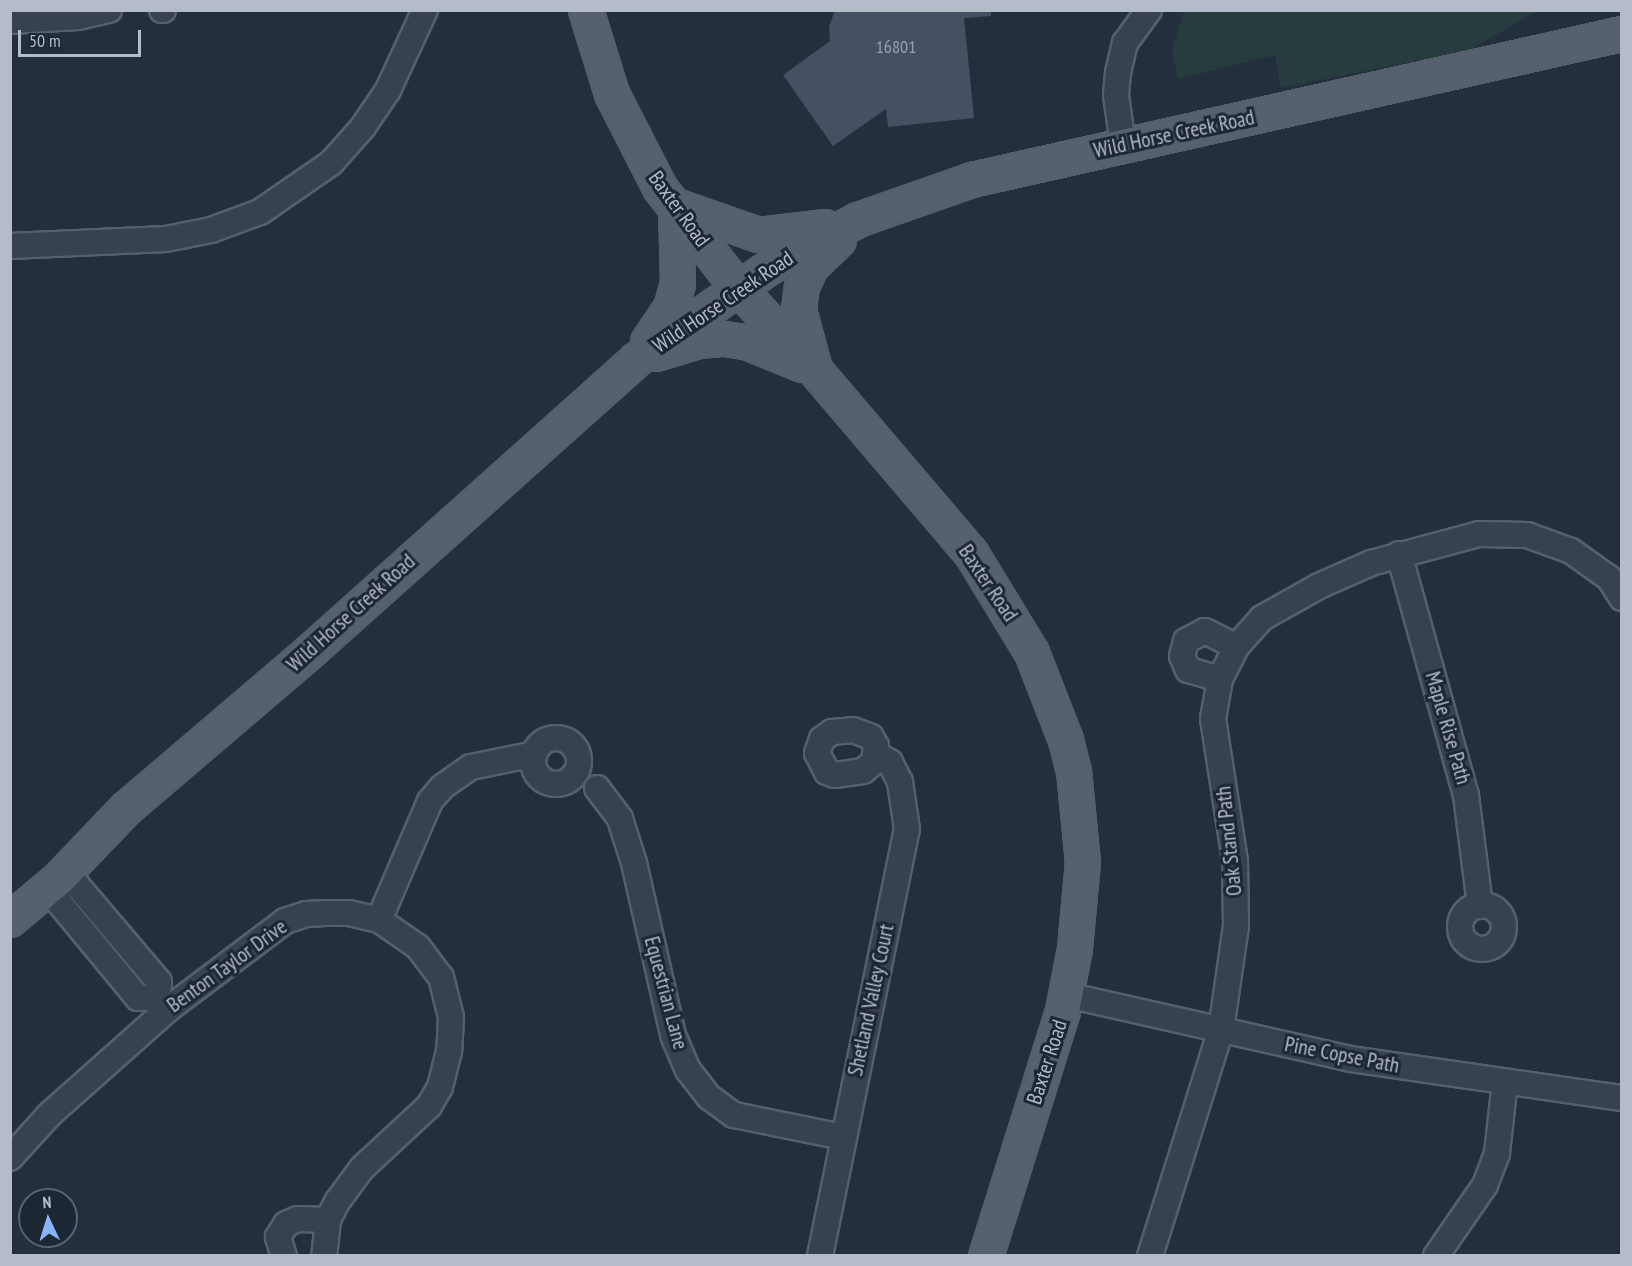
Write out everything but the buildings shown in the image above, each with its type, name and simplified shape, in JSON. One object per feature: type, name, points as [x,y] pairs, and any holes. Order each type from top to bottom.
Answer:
[{"type":"main road","name":"Baxter Road","points":[[586,10],[600,62],[627,127],[660,188],[737,287],[815,370],[971,553],[1007,609],[1044,678],[1074,771],[1080,828],[1079,911],[1067,995],[986,1256]]},
{"type":"main road","name":"Wild Horse Creek Road","points":[[10,920],[59,879],[126,809],[315,647],[636,360],[737,287],[858,220],[972,180],[1622,34]]},
{"type":"main road","points":[[636,360],[671,308],[678,284],[676,206],[759,235],[786,234],[858,220]]},
{"type":"main road","points":[[815,370],[799,310],[802,287],[811,267],[858,220]]},
{"type":"main road","points":[[636,360],[699,341],[724,339],[746,342],[815,370]]},
{"type":"street","points":[[10,21],[78,17],[109,10]]},
{"type":"street","points":[[10,246],[166,238],[211,230],[260,212],[331,163],[363,127],[388,90],[425,10]]},
{"type":"street","points":[[1123,145],[1116,95],[1118,73],[1125,43],[1149,10]]},
{"type":"street","name":"Oak Stand Path","points":[[1150,1256],[1221,1030],[1236,926],[1235,861],[1213,719],[1220,679],[1236,647],[1262,618],[1287,601],[1399,554],[1479,534],[1527,535],[1571,551],[1609,579],[1622,598]]},
{"type":"street","name":"Maple Rise Path","points":[[1399,554],[1466,795],[1480,906]]},
{"type":"street","points":[[1220,679],[1188,670],[1182,656],[1186,641],[1205,631],[1236,647]]},
{"type":"street","name":"Equestrian Lane","points":[[535,754],[549,739],[563,739],[578,754],[589,781],[620,819],[634,863],[673,1035],[688,1070],[708,1096],[734,1115],[842,1137]]},
{"type":"street","points":[[379,920],[430,801],[442,787],[471,767],[535,754],[535,768],[549,782],[589,781]]},
{"type":"street","name":"Shetland Valley Court","points":[[820,1256],[842,1137],[907,829],[900,782],[890,762],[877,755]]},
{"type":"street","points":[[59,879],[57,900],[138,998],[163,1004]]},
{"type":"street","name":"Benton Taylor Drive","points":[[10,1158],[50,1114],[163,1004],[285,921],[306,914],[326,913],[379,920],[418,947],[441,977],[451,1017],[449,1051],[440,1087],[429,1106],[362,1168],[328,1220],[324,1256]]},
{"type":"street","name":"Pine Copse Path","points":[[1067,995],[1352,1059],[1622,1098]]},
{"type":"street","points":[[1436,1256],[1485,1185],[1499,1144],[1504,1082]]},
{"type":"street","points":[[284,1256],[278,1237],[286,1224],[298,1220],[328,1220]]},
{"type":"green space","points":[[1184,10],[1537,11],[1468,51],[1281,88],[1275,55],[1178,79],[1172,50]]}]
